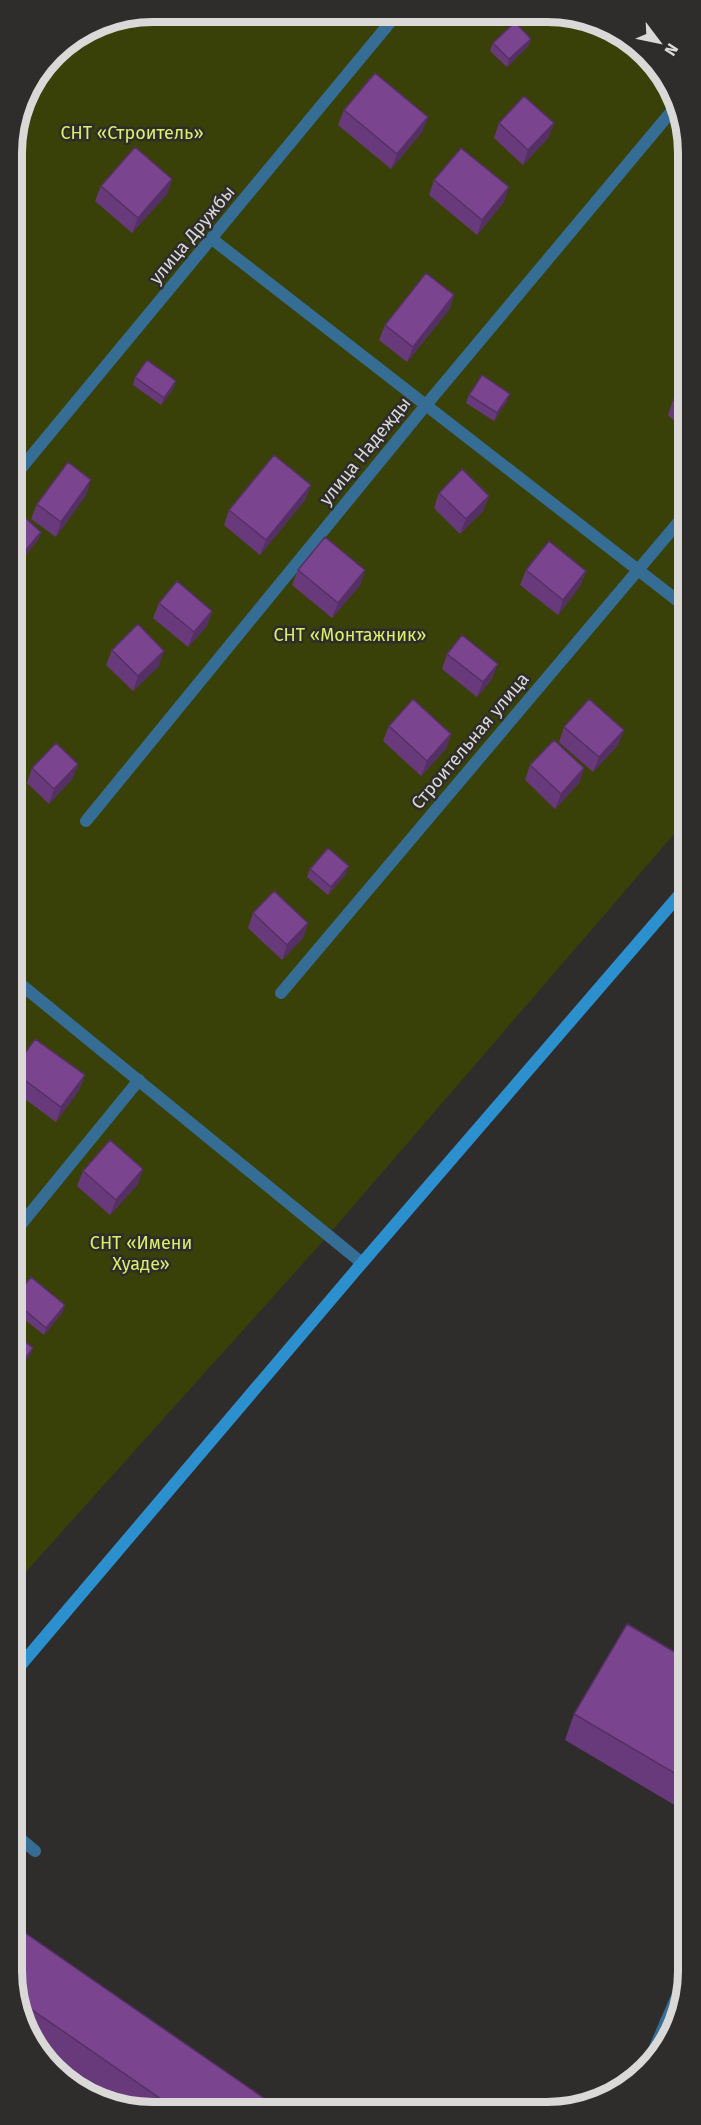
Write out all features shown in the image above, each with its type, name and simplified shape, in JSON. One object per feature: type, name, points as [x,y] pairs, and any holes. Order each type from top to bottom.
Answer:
[{"type":"street","name":"улица Дружбы","points":[[23,466],[390,22]]},
{"type":"street","name":"улица Надежды","points":[[86,821],[426,405],[672,111]]},
{"type":"street","points":[[212,239],[678,601]]},
{"type":"street","name":"Строительная улица","points":[[280,993],[678,523]]},
{"type":"street","points":[[22,1663],[362,1263],[678,896]]},
{"type":"street","points":[[23,985],[362,1263]]},
{"type":"street","points":[[22,1223],[139,1080]]},
{"type":"street","points":[[22,1840],[35,1851]]},
{"type":"green space","name":"СНТ «Монтажник»","points":[[547,22],[573,25],[598,32],[629,52],[629,72],[649,72],[651,74],[672,112],[678,154],[678,829],[324,1240],[22,1576],[23,145],[32,103],[40,88],[55,67],[74,50],[103,32],[145,23]]},
{"type":"building","points":[[515,22],[531,39],[509,59],[493,43]]},
{"type":"building","points":[[375,73],[428,117],[397,154],[344,110]]},
{"type":"building","points":[[524,96],[554,123],[528,150],[499,123]]},
{"type":"building","points":[[135,147],[172,179],[138,218],[101,186]]},
{"type":"building","points":[[461,148],[509,187],[482,220],[434,180]]},
{"type":"building","points":[[426,273],[454,295],[413,347],[385,325]]},
{"type":"building","points":[[147,360],[176,381],[164,398],[135,377]]},
{"type":"building","points":[[482,375],[510,394],[497,413],[469,395]]},
{"type":"building","points":[[678,395],[678,404],[673,400]]},
{"type":"building","points":[[274,455],[311,485],[266,540],[229,510]]},
{"type":"building","points":[[68,462],[91,480],[61,522],[37,504]]},
{"type":"building","points":[[462,469],[489,496],[466,519],[439,493]]},
{"type":"building","points":[[23,516],[41,532],[23,554]]},
{"type":"building","points":[[325,537],[365,570],[338,603],[298,570]]},
{"type":"building","points":[[549,541],[586,571],[563,600],[526,570]]},
{"type":"building","points":[[177,581],[212,611],[194,632],[159,603]]},
{"type":"building","points":[[138,624],[164,651],[138,676],[112,650]]},
{"type":"building","points":[[462,635],[498,664],[483,682],[447,654]]},
{"type":"building","points":[[413,699],[451,734],[427,761],[389,726]]},
{"type":"building","points":[[589,699],[624,730],[599,757],[564,727]]},
{"type":"building","points":[[554,740],[584,768],[561,794],[530,765]]},
{"type":"building","points":[[56,743],[78,764],[54,789],[32,768]]},
{"type":"building","points":[[328,848],[349,866],[331,887],[310,869]]},
{"type":"building","points":[[274,891],[308,923],[287,945],[253,913]]},
{"type":"building","points":[[35,1039],[85,1075],[61,1107],[22,1078],[23,1057]]},
{"type":"building","points":[[110,1140],[143,1169],[116,1200],[83,1171]]},
{"type":"building","points":[[31,1277],[65,1305],[46,1328],[22,1308],[22,1288]]},
{"type":"building","points":[[22,1340],[33,1348],[22,1362]]},
{"type":"building","points":[[627,1624],[678,1654],[678,1775],[574,1714]]},
{"type":"building","points":[[22,1931],[269,2102],[165,2102],[27,2007],[22,1971]]},
{"type":"park label","name":"СНТ «Строитель»","points":[[132,133]]},
{"type":"park label","name":"СНТ «Имени Хуаде»","points":[[141,1253]]}]
